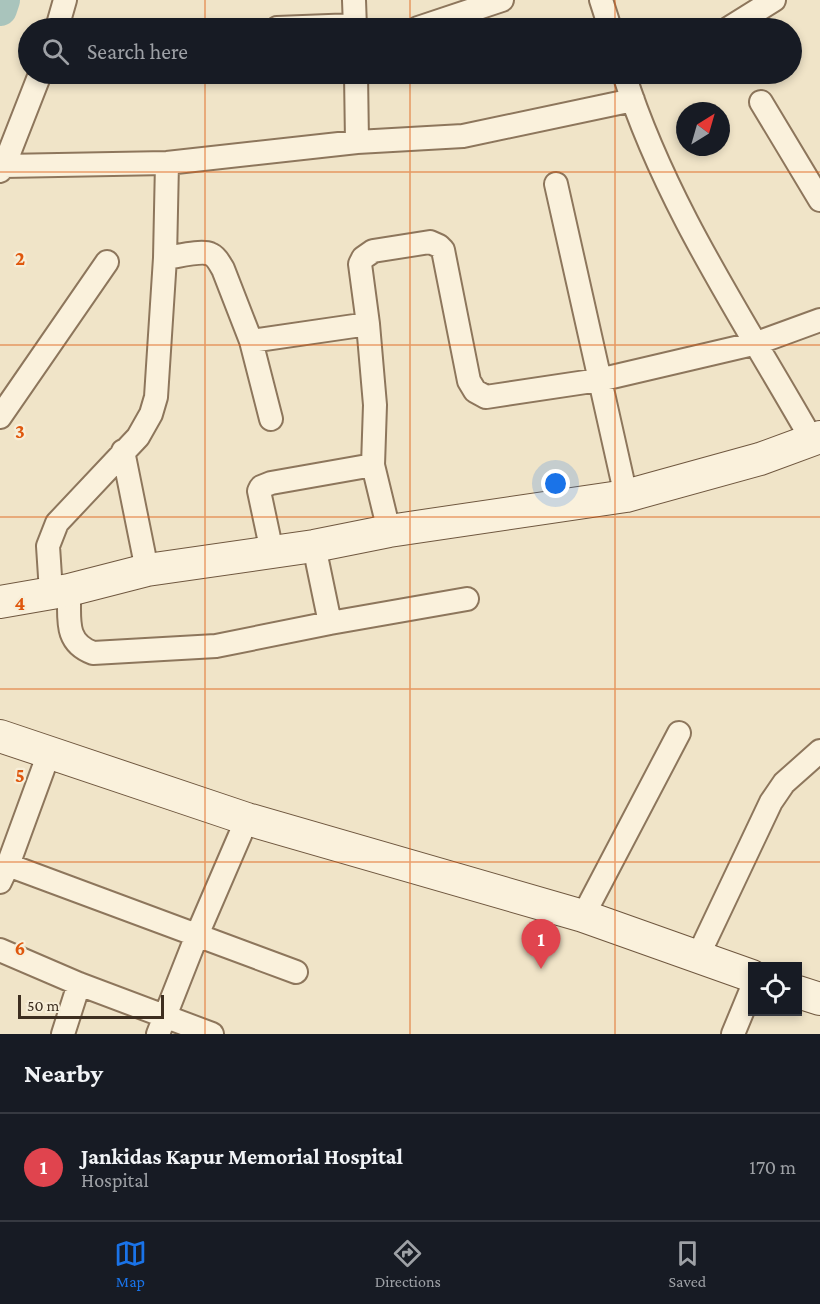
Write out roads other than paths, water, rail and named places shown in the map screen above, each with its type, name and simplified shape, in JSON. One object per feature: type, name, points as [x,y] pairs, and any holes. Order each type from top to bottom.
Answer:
[{"type":"street","points":[[60,18],[66,0]]},
{"type":"street","points":[[354,0],[355,18]]},
{"type":"street","points":[[448,18],[502,0]]},
{"type":"street","points":[[601,0],[607,18]]},
{"type":"street","points":[[742,18],[762,3]]},
{"type":"street","points":[[36,84],[2,169],[167,163],[357,142],[463,136],[626,84]]},
{"type":"street","points":[[356,84],[357,142]]},
{"type":"street","points":[[0,602],[60,591],[147,570],[626,496],[760,459],[816,439],[702,252],[672,195],[633,84]]},
{"type":"street","points":[[761,102],[819,196]]},
{"type":"street","points":[[167,163],[165,258],[156,397],[143,430],[57,523],[48,546],[74,642],[82,649],[93,653],[216,646],[467,598]]},
{"type":"street","points":[[556,184],[626,496]]},
{"type":"street","points":[[389,531],[373,465],[375,405],[360,264],[363,258],[373,251],[434,243],[442,250],[469,381],[475,391],[486,397],[599,380],[757,343],[820,320]]},
{"type":"street","points":[[165,258],[210,254],[223,269],[251,341],[271,419]]},
{"type":"street","points":[[0,417],[107,262]]},
{"type":"street","points":[[251,341],[368,324]]},
{"type":"street","points":[[123,451],[147,570]]},
{"type":"street","points":[[272,552],[259,491],[261,487],[271,483],[373,465]]},
{"type":"street","points":[[314,546],[330,623]]},
{"type":"street","points":[[583,916],[679,733]]},
{"type":"street","points":[[0,736],[247,819],[583,916],[748,974]]},
{"type":"street","points":[[698,956],[771,802],[784,783],[820,751]]},
{"type":"street","points":[[49,753],[4,874],[197,934],[296,972]]},
{"type":"street","points":[[162,1025],[197,934],[247,819]]},
{"type":"street","points":[[0,950],[79,984],[162,1025],[212,1034]]},
{"type":"street","points":[[63,1034],[79,984]]},
{"type":"street","points":[[802,993],[820,999]]},
{"type":"street","points":[[733,1034],[748,1000]]},
{"type":"waterway","points":[[0,9],[3,0]]},
{"type":"place","name":"Jankidas Kapur Memorial Hospital","points":[[541,969]]}]
